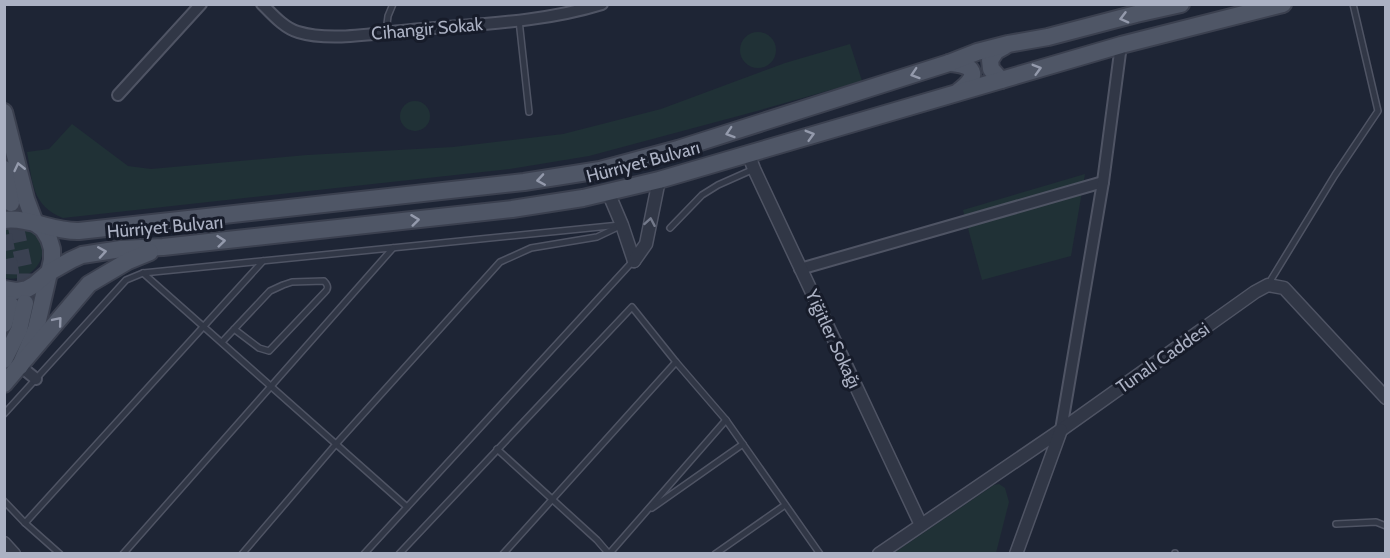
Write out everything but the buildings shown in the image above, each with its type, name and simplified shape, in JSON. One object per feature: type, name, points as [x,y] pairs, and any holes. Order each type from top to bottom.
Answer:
[{"type":"main road","name":"Hürriyet Bulvarı","points":[[4,220],[21,219],[60,231],[79,231],[524,182],[600,170],[678,149],[978,52],[1181,4]]},
{"type":"main road","name":"Hürriyet Bulvarı","points":[[13,299],[16,291],[27,289],[48,273],[82,255],[121,249],[163,247],[512,209],[583,198],[659,180],[1121,45],[1283,4]]},
{"type":"main road","points":[[1001,80],[991,69],[990,60],[996,51],[1008,44]]},
{"type":"main road","points":[[949,63],[968,66],[971,71],[971,81],[956,93]]},
{"type":"main road","points":[[4,112],[26,199],[35,223],[43,230],[52,249],[52,260],[36,329],[12,363]]},
{"type":"main road","points":[[4,169],[11,203]]},
{"type":"main road","points":[[12,363],[89,284],[128,261],[163,247]]},
{"type":"main road","points":[[4,384],[12,363],[19,330],[13,299]]},
{"type":"main road","points":[[4,324],[13,299]]},
{"type":"street","points":[[118,95],[201,4]]},
{"type":"street","name":"Cihangir Sokak","points":[[262,4],[294,32],[342,37],[519,20],[575,12],[602,4]]},
{"type":"street","points":[[1016,554],[1061,430],[1103,182],[1121,45]]},
{"type":"street","name":"Yiğitler Sokağı","points":[[748,153],[921,525]]},
{"type":"street","points":[[634,261],[646,244],[659,180]]},
{"type":"street","points":[[800,269],[1103,182]]},
{"type":"street","points":[[608,192],[634,261]]},
{"type":"street","points":[[1268,285],[1284,288],[1386,398]]},
{"type":"street","name":"Tunalı Caddesi","points":[[879,554],[1268,285]]},
{"type":"street","points":[[12,363],[36,379]]},
{"type":"street","points":[[4,543],[14,554]]},
{"type":"lane","points":[[386,32],[388,16],[393,4]]},
{"type":"lane","points":[[1268,285],[1378,111],[1353,4]]},
{"type":"lane","points":[[519,20],[529,112]]},
{"type":"lane","points":[[1378,111],[1386,114]]},
{"type":"lane","points":[[670,228],[702,195],[718,185],[754,170]]},
{"type":"lane","points":[[4,414],[126,280],[143,273],[622,225]]},
{"type":"lane","points":[[242,554],[336,444],[500,262],[531,248],[597,237],[622,225]]},
{"type":"lane","points":[[123,554],[393,248]]},
{"type":"lane","points":[[25,523],[263,261]]},
{"type":"lane","points":[[364,554],[634,261]]},
{"type":"lane","points":[[143,273],[407,507]]},
{"type":"lane","points":[[222,342],[234,329],[270,291],[292,282],[324,281],[328,285],[328,289],[269,351],[259,348],[234,329]]},
{"type":"lane","points":[[399,554],[632,307],[726,420],[820,554]]},
{"type":"lane","points":[[503,554],[676,362]]},
{"type":"lane","points":[[497,449],[597,540],[609,554],[726,420]]},
{"type":"lane","points":[[643,515],[743,444]]},
{"type":"lane","points":[[4,501],[60,554]]},
{"type":"lane","points":[[715,554],[785,505]]},
{"type":"lane","points":[[1336,524],[1376,522],[1386,526]]},
{"type":"shaded area","points":[[758,32],[771,37],[776,50],[771,63],[758,68],[745,63],[740,50],[745,37]]},
{"type":"shaded area","points":[[850,44],[862,81],[589,156],[510,169],[63,218],[53,213],[39,199],[35,191],[27,152],[49,149],[72,124],[128,166],[151,169],[307,155],[453,147],[563,134],[661,109],[785,63]]},
{"type":"shaded area","points":[[415,101],[425,106],[430,116],[425,126],[415,131],[405,126],[400,116],[405,106]]},
{"type":"shaded area","points":[[1085,174],[1071,256],[982,280],[963,210]]},
{"type":"shaded area","points":[[12,227],[30,231],[38,238],[42,246],[42,254],[34,270],[16,278],[5,278],[5,229]]},
{"type":"shaded area","points":[[999,484],[1005,488],[1009,502],[996,553],[894,553],[994,485]]},
{"type":"tunnel","points":[[11,203],[25,271],[25,302]]},
{"type":"tunnel","points":[[4,235],[11,272],[10,302]]}]
